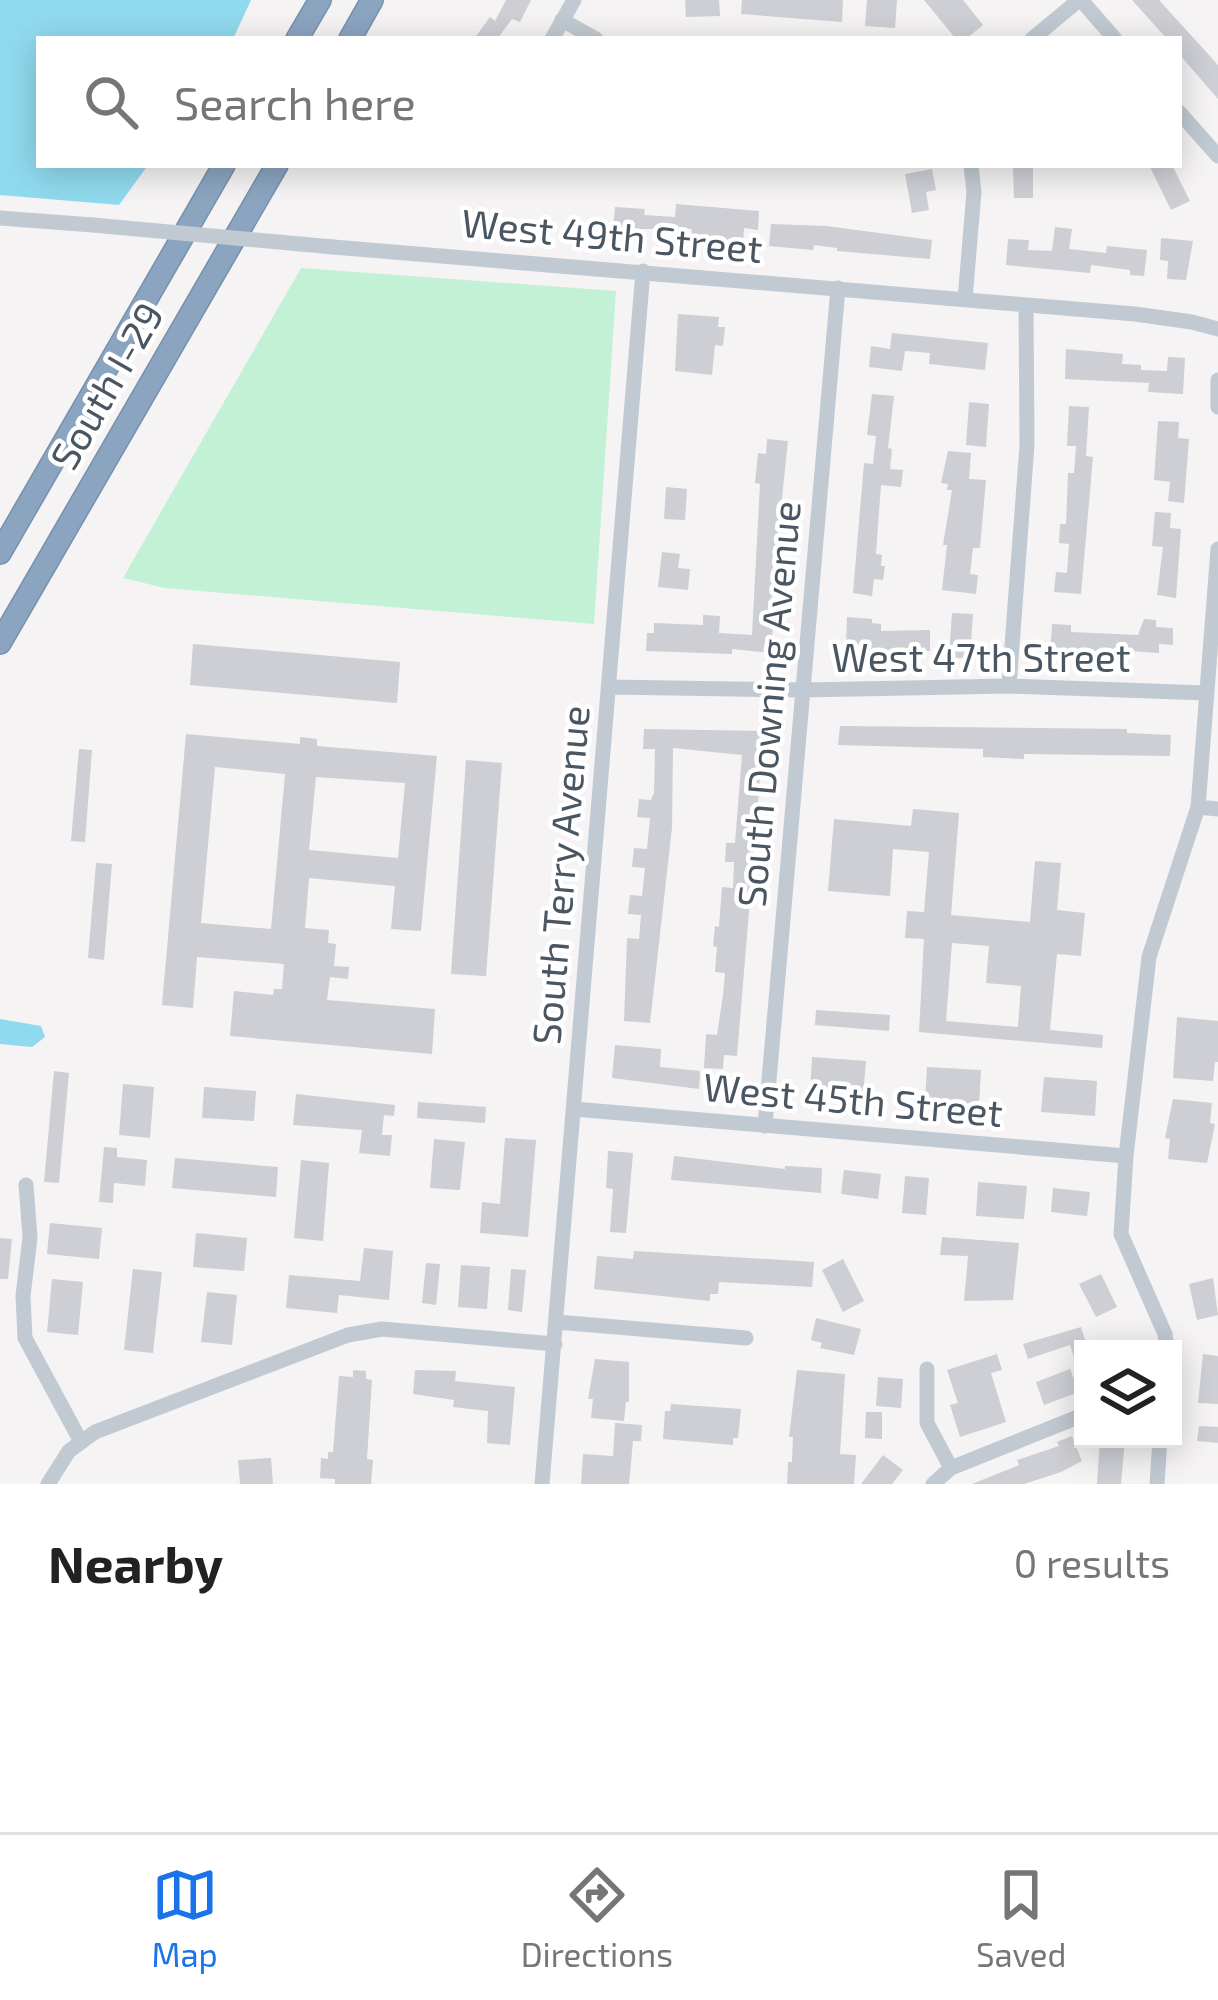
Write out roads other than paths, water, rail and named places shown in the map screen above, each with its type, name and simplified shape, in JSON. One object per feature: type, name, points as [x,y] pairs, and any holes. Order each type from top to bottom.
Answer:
[{"type":"highway","points":[[299,36],[320,0]]},
{"type":"highway","points":[[352,36],[372,0]]},
{"type":"highway","name":"South I-29","points":[[0,553],[222,168]]},
{"type":"highway","name":"South I-29","points":[[0,643],[275,168]]},
{"type":"street","points":[[554,36],[574,0]]},
{"type":"street","points":[[1036,36],[1080,0],[1112,36]]},
{"type":"street","points":[[562,20],[591,36]]},
{"type":"street","points":[[1182,115],[1218,156]]},
{"type":"street","points":[[965,299],[974,192],[970,168]]},
{"type":"street","name":"West 49th Street","points":[[0,218],[1170,317],[1218,329]]},
{"type":"street","name":"South Terry Avenue","points":[[542,1484],[643,271]]},
{"type":"street","name":"South Downing Avenue","points":[[765,1126],[838,288]]},
{"type":"street","points":[[1009,686],[1027,445],[1026,305]]},
{"type":"street","points":[[1218,380],[1218,407]]},
{"type":"street","points":[[1166,1340],[1121,1234],[1126,1156],[1149,957],[1198,807],[1218,549]]},
{"type":"street","name":"West 47th Street","points":[[610,687],[1009,686],[1207,693]]},
{"type":"street","points":[[1198,807],[1218,809]]},
{"type":"street","name":"West 45th Street","points":[[574,1109],[1126,1156]]},
{"type":"street","points":[[26,1185],[30,1238],[23,1296],[26,1338],[80,1440]]},
{"type":"street","points":[[557,1322],[746,1338]]},
{"type":"street","points":[[48,1484],[80,1440],[348,1335],[382,1329],[555,1344]]},
{"type":"street","points":[[927,1369],[926,1424],[951,1468]]},
{"type":"street","points":[[933,1484],[951,1468],[1074,1419]]},
{"type":"street","points":[[1156,1484],[1159,1448]]},
{"type":"water","points":[[0,0],[251,0],[234,36],[36,36],[36,168],[146,168],[119,205],[0,195]]},
{"type":"water","points":[[0,1019],[41,1026],[45,1037],[32,1047],[0,1044]]}]
